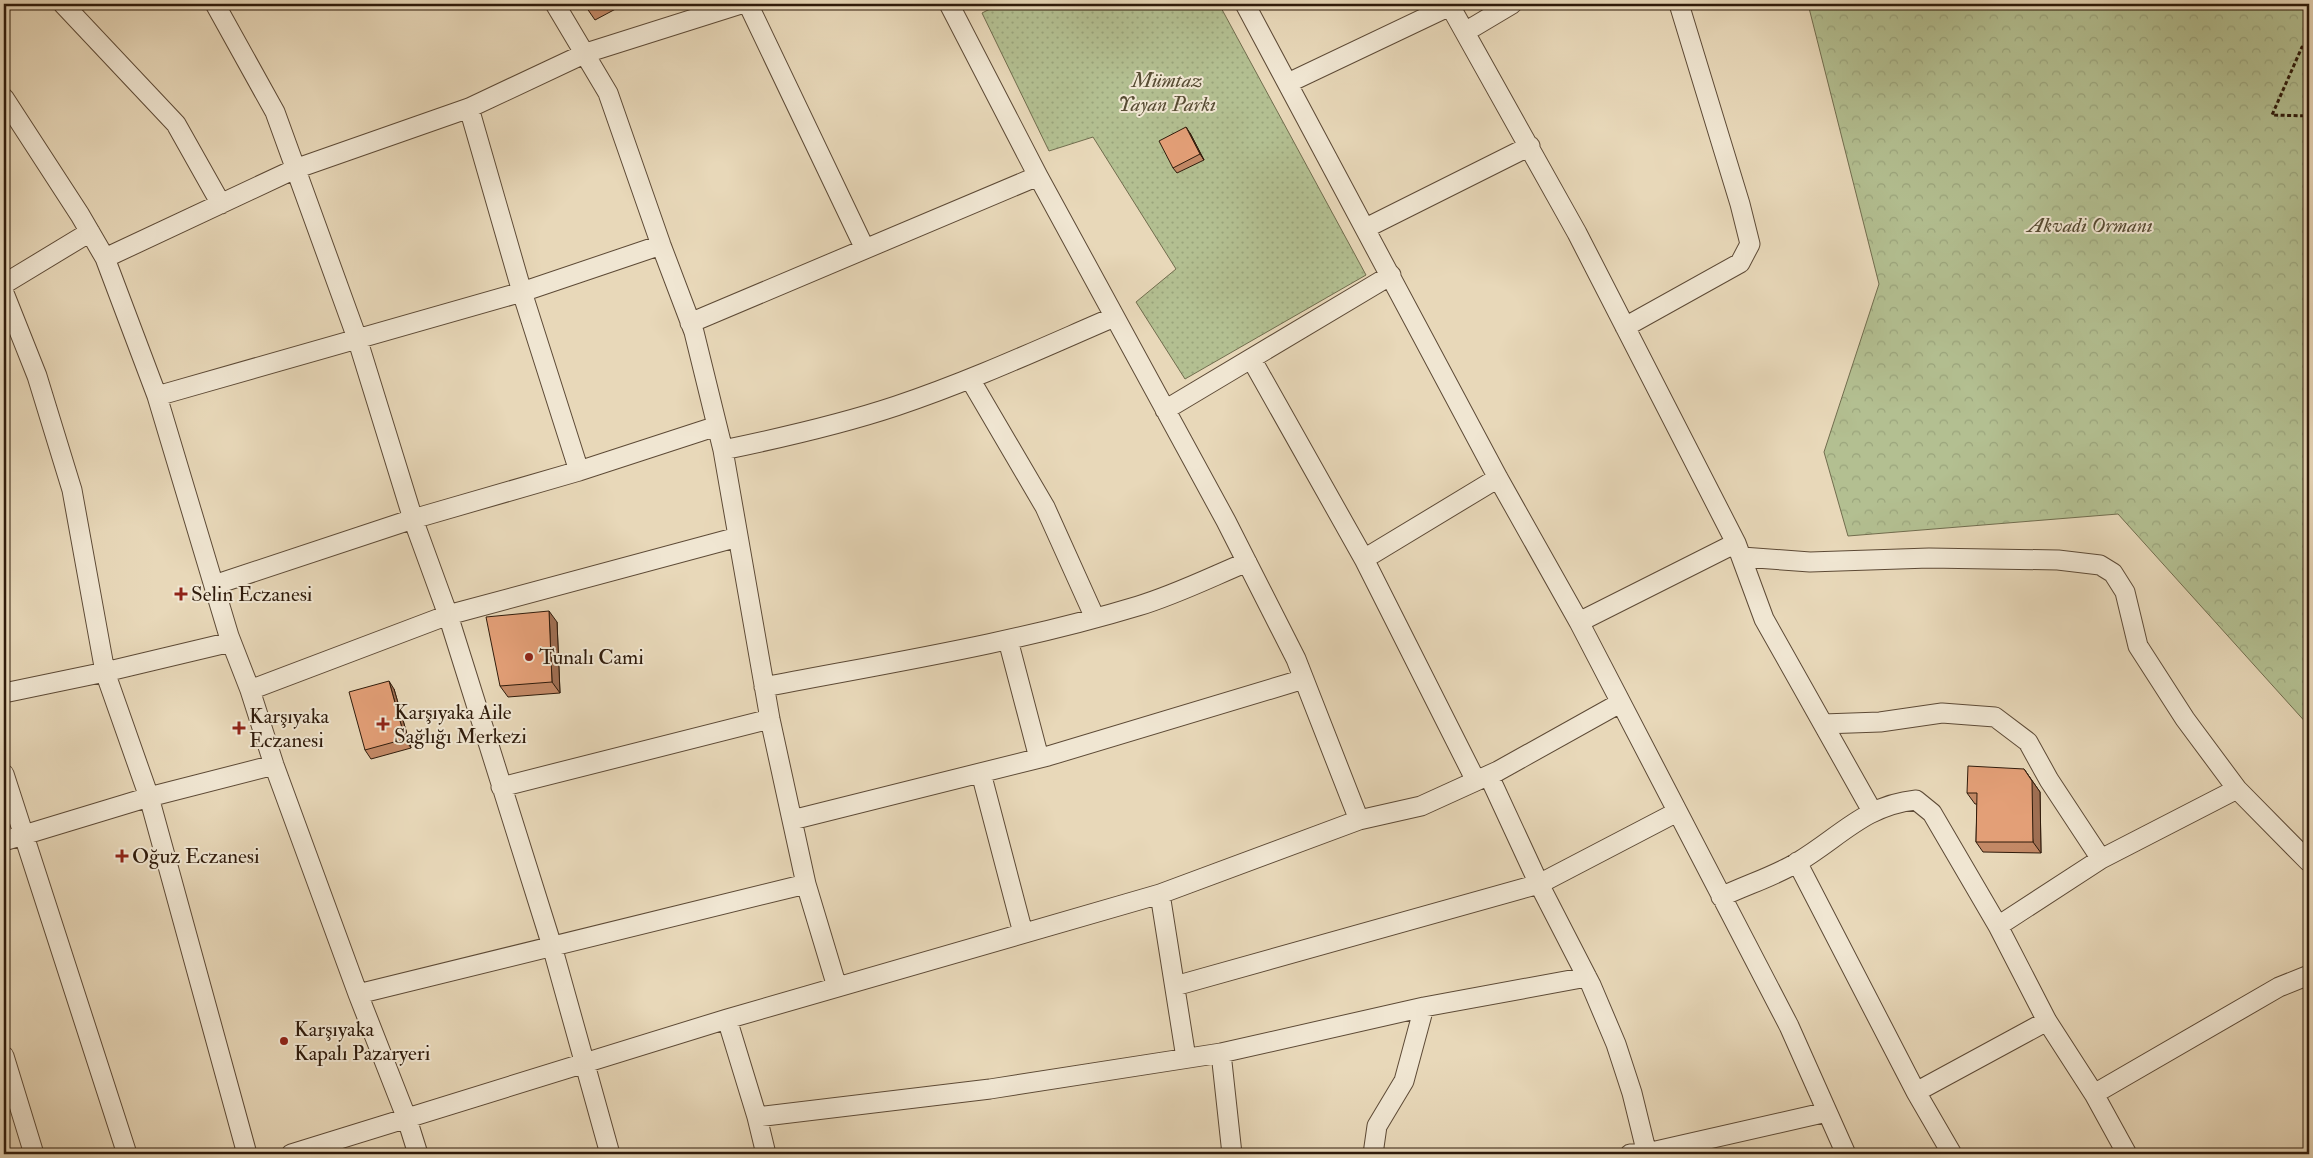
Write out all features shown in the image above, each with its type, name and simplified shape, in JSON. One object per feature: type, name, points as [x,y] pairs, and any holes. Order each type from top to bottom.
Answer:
[{"type":"street","points":[[63,4],[176,124],[221,204]]},
{"type":"street","points":[[215,4],[275,112],[357,338],[412,519],[448,615],[552,946],[610,1154]]},
{"type":"street","points":[[555,4],[586,53],[608,93],[690,323],[723,450],[764,687],[806,884],[837,987]]},
{"type":"street","points":[[105,258],[295,169],[469,108],[586,53],[740,4]]},
{"type":"street","points":[[748,4],[865,249]]},
{"type":"street","points":[[1245,4],[1498,478],[1578,622],[1788,1026],[1846,1154]]},
{"type":"street","points":[[1465,32],[1512,4]]},
{"type":"street","points":[[1625,327],[1740,262],[1750,244],[1740,204],[1679,4]]},
{"type":"street","points":[[1288,82],[1450,5],[1530,146],[1739,550],[1764,620],[1872,811]]},
{"type":"street","points":[[956,6],[1038,176],[1247,562],[1296,659],[1359,820]]},
{"type":"street","points":[[4,98],[105,258],[157,396],[231,642],[250,690],[274,765],[358,994],[407,1119],[418,1154]]},
{"type":"street","points":[[469,108],[522,292],[579,471]]},
{"type":"street","points":[[1366,228],[1530,146]]},
{"type":"street","points":[[690,323],[1038,176]]},
{"type":"street","points":[[4,284],[90,232]]},
{"type":"street","points":[[157,396],[522,292],[661,245]]},
{"type":"street","points":[[1165,410],[1252,360],[1391,275]]},
{"type":"street","points":[[4,293],[37,376],[72,490],[105,672],[148,797],[247,1154]]},
{"type":"street","points":[[723,450],[807,432],[896,406],[970,379],[1114,317]]},
{"type":"street","points":[[1252,360],[1364,559],[1483,778],[1587,977],[1616,1044],[1632,1093],[1643,1154],[1827,1112]]},
{"type":"street","points":[[970,379],[1046,507],[1095,618]]},
{"type":"street","points":[[214,585],[412,519],[579,471],[717,426]]},
{"type":"street","points":[[1364,559],[1498,478]]},
{"type":"street","points":[[250,690],[448,615],[738,536]]},
{"type":"street","points":[[1578,622],[1739,550],[1810,562],[1929,558],[2058,560],[2100,565],[2113,573],[2125,592],[2138,646],[2185,718],[2237,789],[2309,862]]},
{"type":"street","points":[[764,687],[1008,640],[1095,618],[1140,606],[1247,562]]},
{"type":"street","points":[[1008,640],[1039,758]]},
{"type":"street","points":[[4,693],[105,672],[231,642]]},
{"type":"street","points":[[792,820],[1039,758],[1304,679]]},
{"type":"street","points":[[291,1154],[726,1019],[1160,894],[1359,820],[1421,806],[1483,778],[1620,703]]},
{"type":"street","points":[[1823,724],[1880,722],[1942,713],[1995,717],[2028,742],[2049,780],[2102,859]]},
{"type":"street","points":[[502,787],[770,718]]},
{"type":"street","points":[[4,841],[148,797],[274,765]]},
{"type":"street","points":[[981,773],[1023,934]]},
{"type":"street","points":[[4,774],[127,1154]]},
{"type":"street","points":[[1998,926],[2102,859],[2237,789]]},
{"type":"street","points":[[1721,896],[1797,862],[1872,811],[1898,802],[1916,800],[1932,813],[1998,926],[2048,1021],[2094,1094],[2127,1154]]},
{"type":"street","points":[[1175,986],[1539,884],[1677,812]]},
{"type":"street","points":[[1797,862],[1916,1092],[1952,1154]]},
{"type":"street","points":[[358,994],[806,884]]},
{"type":"street","points":[[1160,894],[1186,1058]]},
{"type":"street","points":[[2094,1094],[2263,996],[2309,975]]},
{"type":"street","points":[[757,1117],[990,1089],[1221,1053],[1424,1007],[1587,977]]},
{"type":"street","points":[[1372,1154],[1377,1126],[1404,1082],[1424,1007]]},
{"type":"street","points":[[726,1019],[757,1117],[766,1154]]},
{"type":"street","points":[[1916,1092],[2048,1021]]},
{"type":"street","points":[[1221,1053],[1232,1154]]},
{"type":"street","points":[[4,1056],[34,1154]]},
{"type":"path","points":[[2309,51],[2302,47],[2272,115],[2309,116]]},
{"type":"green space","name":"Mümtaz Yayan Parkı","points":[[1000,4],[1219,4],[1366,275],[1185,379],[1136,302],[1176,269],[1093,137],[1049,151],[982,13]]},
{"type":"green space","name":"Akvadi Ormanı","points":[[1808,4],[2309,4],[2309,726],[2118,514],[1848,536],[1824,452],[1879,284]]},
{"type":"building","points":[[584,4],[598,4],[587,9]]},
{"type":"building","points":[[1186,127],[1200,154],[1173,168],[1159,141]]},
{"type":"building","name":"Tunalı Cami","points":[[549,611],[552,682],[500,686],[486,617]]},
{"type":"building","name":"Karşıyaka Aile Sağlığı Merkezi","points":[[389,681],[405,739],[365,750],[349,692]]},
{"type":"building","points":[[1968,766],[2024,769],[2032,781],[2033,842],[1976,842],[1977,793],[1967,793]]},
{"type":"place","name":"Selin Eczanesi","points":[[181,594]]},
{"type":"place","name":"Tunalı Cami","points":[[529,657]]},
{"type":"place","name":"Karşıyaka Aile Sağlığı Merkezi","points":[[383,724]]},
{"type":"place","name":"Karşıyaka Eczanesi","points":[[239,728]]},
{"type":"place","name":"Oğuz Eczanesi","points":[[122,856]]},
{"type":"place","name":"Karşıyaka Kapalı Pazaryeri","points":[[284,1041]]}]
